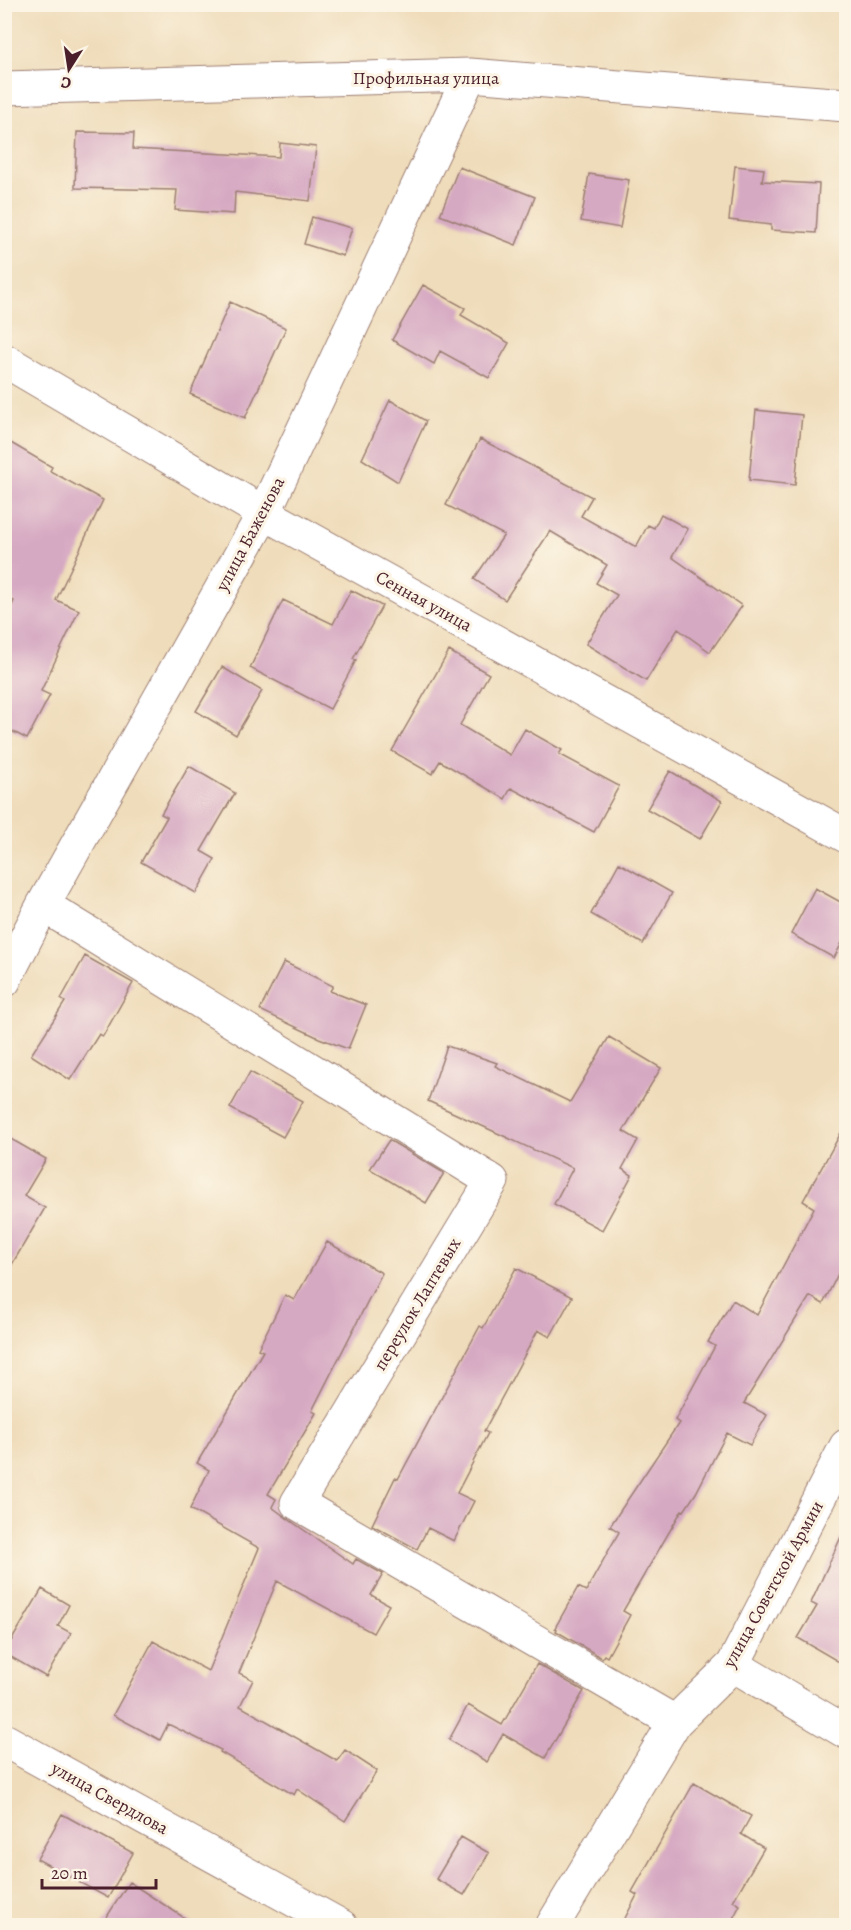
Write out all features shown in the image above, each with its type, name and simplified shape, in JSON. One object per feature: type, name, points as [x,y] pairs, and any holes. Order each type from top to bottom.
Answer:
[{"type":"street","name":"Профильная улица","points":[[4,88],[470,75],[846,105]]},
{"type":"street","name":"улица Баженова","points":[[4,981],[43,905],[264,513],[470,75]]},
{"type":"street","name":"Сенная улица","points":[[4,360],[264,513],[846,836]]},
{"type":"street","name":"переулок Лаптевых","points":[[43,905],[492,1181],[297,1503],[675,1722]]},
{"type":"street","name":"улица Советской Армии","points":[[552,1926],[675,1722],[733,1665],[846,1446]]},
{"type":"street","points":[[733,1665],[846,1731]]},
{"type":"street","name":"улица Свердлова","points":[[4,1740],[341,1926]]},
{"type":"building","points":[[77,132],[134,133],[133,149],[279,157],[280,143],[316,147],[310,201],[235,192],[234,214],[175,210],[177,190],[75,188]]},
{"type":"building","points":[[735,166],[764,169],[762,181],[819,184],[816,233],[771,230],[771,225],[729,220]]},
{"type":"building","points":[[459,167],[535,197],[516,245],[440,215]]},
{"type":"building","points":[[589,174],[629,180],[620,228],[581,221]]},
{"type":"building","points":[[312,217],[352,228],[343,256],[304,244]]},
{"type":"building","points":[[423,285],[465,308],[461,315],[509,343],[489,378],[440,351],[434,364],[392,340]]},
{"type":"building","points":[[230,302],[286,328],[245,418],[190,394]]},
{"type":"building","points":[[390,400],[426,421],[398,482],[362,459]]},
{"type":"building","points":[[756,410],[802,415],[795,485],[749,480]]},
{"type":"building","points":[[4,439],[52,467],[50,471],[103,500],[56,600],[79,610],[41,691],[50,695],[27,739],[4,727],[4,622],[14,601],[4,596]]},
{"type":"building","points":[[480,439],[592,497],[581,516],[636,547],[648,525],[654,528],[661,514],[688,529],[672,557],[742,606],[710,652],[678,629],[646,681],[586,644],[617,595],[596,583],[607,565],[550,531],[505,600],[474,579],[504,535],[446,505]]},
{"type":"building","points":[[351,590],[382,606],[353,659],[356,660],[330,709],[250,668],[283,600],[333,624]]},
{"type":"building","points":[[449,651],[489,674],[460,725],[510,755],[525,729],[562,750],[559,754],[619,786],[594,832],[511,788],[505,799],[440,761],[432,774],[392,751]]},
{"type":"building","points":[[222,667],[262,691],[236,735],[196,711]]},
{"type":"building","points":[[189,766],[235,793],[201,851],[215,859],[196,893],[141,862],[167,817],[161,814]]},
{"type":"building","points":[[670,771],[722,801],[700,839],[647,809]]},
{"type":"building","points":[[619,863],[672,893],[643,944],[591,914]]},
{"type":"building","points":[[815,888],[846,905],[846,935],[834,958],[791,934]]},
{"type":"building","points":[[85,956],[133,983],[103,1036],[99,1034],[70,1080],[31,1055],[65,1002],[61,999]]},
{"type":"building","points":[[284,962],[333,986],[330,991],[366,1005],[348,1049],[260,1010]]},
{"type":"building","points":[[609,1037],[661,1068],[623,1131],[638,1140],[622,1169],[632,1175],[602,1230],[554,1204],[573,1168],[428,1101],[447,1046],[497,1063],[495,1066],[570,1102]]},
{"type":"building","points":[[250,1072],[303,1101],[283,1137],[230,1108]]},
{"type":"building","points":[[846,1124],[846,1258],[823,1304],[810,1296],[744,1403],[767,1415],[750,1445],[727,1433],[696,1493],[684,1511],[682,1510],[623,1611],[630,1615],[607,1657],[604,1655],[602,1658],[556,1631],[555,1628],[578,1587],[586,1591],[619,1532],[610,1526],[679,1423],[675,1420],[715,1346],[708,1342],[733,1300],[757,1315],[814,1208],[803,1201]]},
{"type":"building","points":[[4,1135],[46,1159],[24,1196],[45,1208],[4,1278]]},
{"type":"building","points":[[389,1140],[444,1173],[426,1203],[370,1169]]},
{"type":"building","points":[[327,1242],[382,1273],[312,1411],[316,1413],[268,1494],[276,1499],[272,1507],[288,1519],[353,1564],[356,1559],[383,1574],[371,1595],[389,1605],[373,1633],[277,1581],[239,1673],[253,1680],[240,1706],[337,1761],[345,1750],[377,1771],[345,1821],[297,1789],[294,1795],[220,1752],[221,1750],[168,1724],[160,1740],[113,1715],[153,1641],[208,1671],[259,1548],[190,1509],[209,1470],[197,1463],[263,1351],[258,1349],[285,1295],[294,1300]]},
{"type":"building","points":[[516,1268],[572,1297],[550,1337],[538,1330],[484,1431],[488,1433],[457,1493],[474,1501],[454,1541],[428,1528],[417,1549],[372,1525],[395,1478],[398,1479],[480,1326],[483,1328]]},
{"type":"building","points":[[846,1526],[846,1666],[798,1638],[817,1606],[811,1603]]},
{"type":"building","points":[[42,1589],[69,1605],[58,1626],[71,1633],[46,1677],[4,1653]]},
{"type":"building","points":[[537,1664],[584,1691],[545,1758],[503,1734],[487,1762],[449,1740],[468,1705],[502,1725]]},
{"type":"building","points":[[694,1783],[751,1816],[741,1834],[764,1848],[733,1901],[740,1905],[729,1926],[621,1926],[637,1895],[632,1892]]},
{"type":"building","points":[[62,1814],[133,1853],[108,1898],[37,1859]]},
{"type":"building","points":[[461,1837],[489,1853],[464,1895],[436,1879]]},
{"type":"building","points":[[129,1882],[197,1926],[101,1926]]}]
